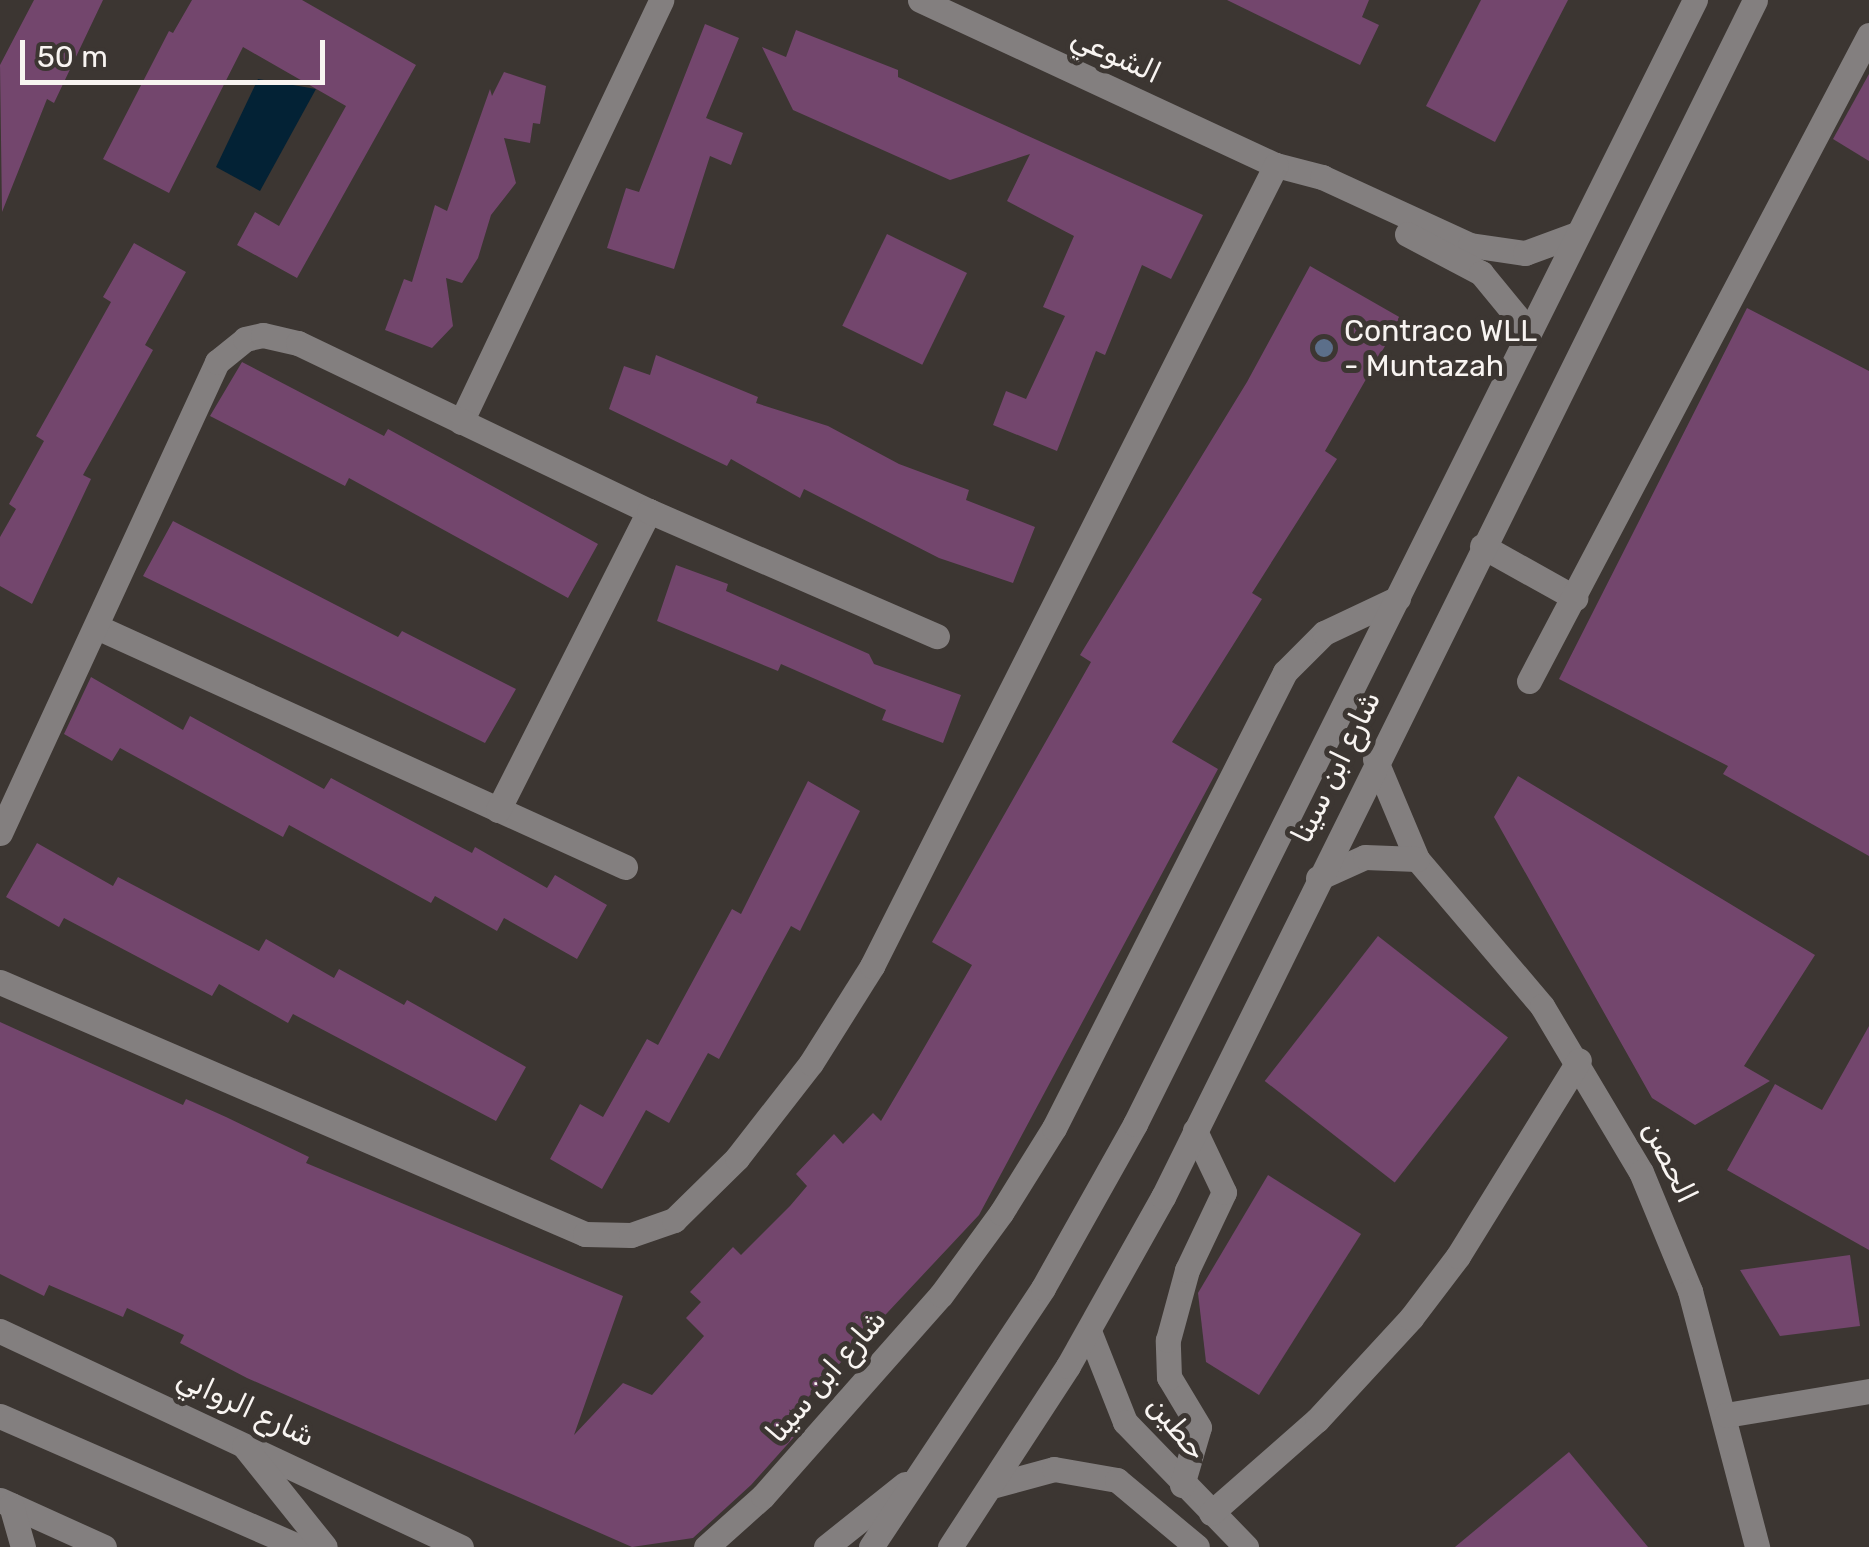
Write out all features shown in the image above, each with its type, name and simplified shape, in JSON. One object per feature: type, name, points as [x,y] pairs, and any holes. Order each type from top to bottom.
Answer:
[{"type":"street","points":[[460,422],[661,0]]},
{"type":"street","name":"الشوعي","points":[[920,0],[1280,166],[1482,273],[1528,328]]},
{"type":"street","name":"شارع ابن سينا","points":[[871,1547],[1043,1288],[1135,1124],[1528,328],[1695,0]]},
{"type":"street","name":"شارع ابن سينا","points":[[950,1547],[1089,1331],[1195,1132],[1374,759],[1755,0]]},
{"type":"street","points":[[1529,681],[1869,35]]},
{"type":"street","points":[[0,982],[585,1234],[631,1235],[674,1220],[738,1158],[811,1063],[872,966],[1280,166]]},
{"type":"street","name":"الشوعي","points":[[1280,166],[1322,177],[1497,252],[1525,252],[1578,234]]},
{"type":"street","points":[[0,833],[217,362],[245,339],[282,336],[650,511],[937,636]]},
{"type":"street","points":[[498,810],[650,511]]},
{"type":"street","points":[[1482,546],[1575,598]]},
{"type":"street","name":"شارع ابن سينا","points":[[706,1547],[763,1496],[941,1295],[1001,1213],[1054,1128],[1285,672],[1324,633],[1398,598]]},
{"type":"street","points":[[98,627],[625,868]]},
{"type":"street","name":"الحصن","points":[[1374,759],[1417,859],[1504,955],[1578,1060],[1668,1231],[1726,1414],[1757,1547]]},
{"type":"street","points":[[1318,878],[1365,857],[1417,859]]},
{"type":"street","points":[[1211,1513],[1316,1420],[1411,1318],[1458,1256],[1578,1060]]},
{"type":"street","points":[[1182,1485],[1199,1427],[1169,1377],[1168,1340],[1186,1270],[1224,1192],[1195,1132]]},
{"type":"street","name":"شارع الروابي","points":[[0,1331],[235,1436],[461,1547]]},
{"type":"street","name":"حطين","points":[[1089,1331],[1125,1422],[1246,1547]]},
{"type":"street","points":[[1726,1414],[1869,1390]]},
{"type":"street","points":[[0,1416],[300,1547]]},
{"type":"street","points":[[235,1436],[326,1547]]},
{"type":"street","points":[[826,1547],[928,1465]]},
{"type":"street","points":[[992,1486],[1054,1469],[1117,1480],[1197,1547]]},
{"type":"street","points":[[5,1503],[23,1547]]},
{"type":"street","points":[[5,1503],[104,1547]]},
{"type":"water","points":[[258,79],[316,89],[260,191],[216,167]]},
{"type":"building","points":[[34,0],[103,0],[54,103],[47,99],[2,212],[0,65]]},
{"type":"building","points":[[192,0],[302,0],[416,65],[297,278],[237,245],[255,212],[279,226],[346,106],[243,47],[169,193],[103,159],[169,31],[173,33]]},
{"type":"building","points":[[1227,0],[1369,0],[1362,17],[1379,25],[1360,65]]},
{"type":"building","points":[[1481,0],[1568,0],[1495,142],[1426,106]]},
{"type":"building","points":[[705,24],[739,38],[706,118],[743,133],[731,165],[710,156],[674,269],[607,248],[626,188],[639,192]]},
{"type":"building","points":[[796,30],[898,70],[898,77],[1203,215],[1171,279],[1142,265],[1105,355],[1096,351],[1057,451],[993,425],[1006,391],[1026,399],[1065,316],[1043,307],[1074,236],[1007,201],[1030,154],[950,180],[793,110],[762,47],[786,57]]},
{"type":"building","points":[[504,72],[546,86],[540,124],[533,123],[530,143],[504,138],[516,183],[491,215],[478,258],[462,283],[446,278],[453,326],[432,348],[385,330],[404,279],[412,282],[435,205],[447,211],[490,89],[492,96]]},
{"type":"building","points":[[1869,74],[1869,161],[1833,139]]},
{"type":"building","points":[[887,234],[967,273],[922,365],[842,326]]},
{"type":"building","points":[[134,243],[186,272],[145,345],[153,350],[83,475],[91,479],[32,604],[0,586],[0,537],[16,509],[9,504],[44,441],[36,436],[111,302],[103,297]]},
{"type":"building","points":[[1310,266],[1401,318],[1325,451],[1337,459],[1252,593],[1262,599],[1172,742],[1218,769],[979,1215],[782,1425],[794,1437],[751,1485],[693,1538],[632,1547],[247,1378],[180,1343],[184,1335],[127,1308],[123,1317],[49,1285],[44,1296],[0,1274],[0,1022],[183,1105],[186,1099],[226,1117],[309,1157],[306,1163],[623,1296],[574,1435],[623,1383],[652,1395],[704,1336],[686,1318],[701,1302],[690,1292],[733,1247],[741,1255],[790,1206],[807,1186],[796,1174],[834,1134],[843,1144],[873,1113],[881,1121],[917,1060],[972,965],[932,942],[1091,662],[1080,655],[1247,382]]},
{"type":"building","points":[[1747,308],[1869,371],[1869,856],[1723,774],[1728,766],[1559,679]]},
{"type":"building","points":[[656,355],[758,397],[756,403],[828,426],[899,464],[969,490],[966,500],[1035,527],[1013,583],[939,558],[804,489],[800,498],[731,459],[727,466],[609,409],[624,366],[650,375]]},
{"type":"building","points":[[242,362],[384,436],[388,429],[598,544],[568,598],[349,478],[345,486],[210,416]]},
{"type":"building","points":[[173,521],[398,637],[402,631],[516,689],[485,743],[143,576]]},
{"type":"building","points":[[676,565],[728,584],[726,591],[869,654],[874,664],[961,695],[943,743],[882,720],[886,710],[781,664],[778,671],[657,621]]},
{"type":"building","points":[[91,677],[183,730],[190,716],[324,789],[331,778],[472,853],[475,847],[547,888],[555,875],[607,905],[577,959],[504,918],[497,931],[435,896],[431,903],[289,825],[283,837],[120,748],[112,761],[64,734]]},
{"type":"building","points":[[1518,776],[1815,955],[1744,1066],[1770,1081],[1695,1125],[1652,1098],[1494,817]]},
{"type":"building","points":[[808,781],[860,811],[800,931],[791,926],[719,1059],[708,1053],[669,1123],[646,1110],[602,1189],[550,1159],[580,1104],[603,1117],[647,1039],[658,1045],[732,909],[741,914]]},
{"type":"building","points":[[37,843],[113,886],[118,877],[259,951],[266,939],[334,978],[339,969],[404,1005],[407,1000],[526,1067],[496,1121],[293,1014],[288,1023],[219,984],[212,996],[64,918],[59,927],[6,897]]},
{"type":"building","points":[[1378,936],[1508,1038],[1395,1183],[1265,1081]]},
{"type":"building","points":[[1869,1026],[1869,1250],[1727,1170],[1775,1084],[1822,1110]]},
{"type":"building","points":[[1268,1175],[1361,1234],[1259,1395],[1206,1362],[1198,1293]]},
{"type":"building","points":[[1850,1255],[1860,1326],[1780,1336],[1740,1270]]},
{"type":"building","points":[[1569,1452],[1648,1547],[1455,1547]]},
{"type":"place","name":"Contraco WLL - Muntazah","points":[[1324,348]]}]
